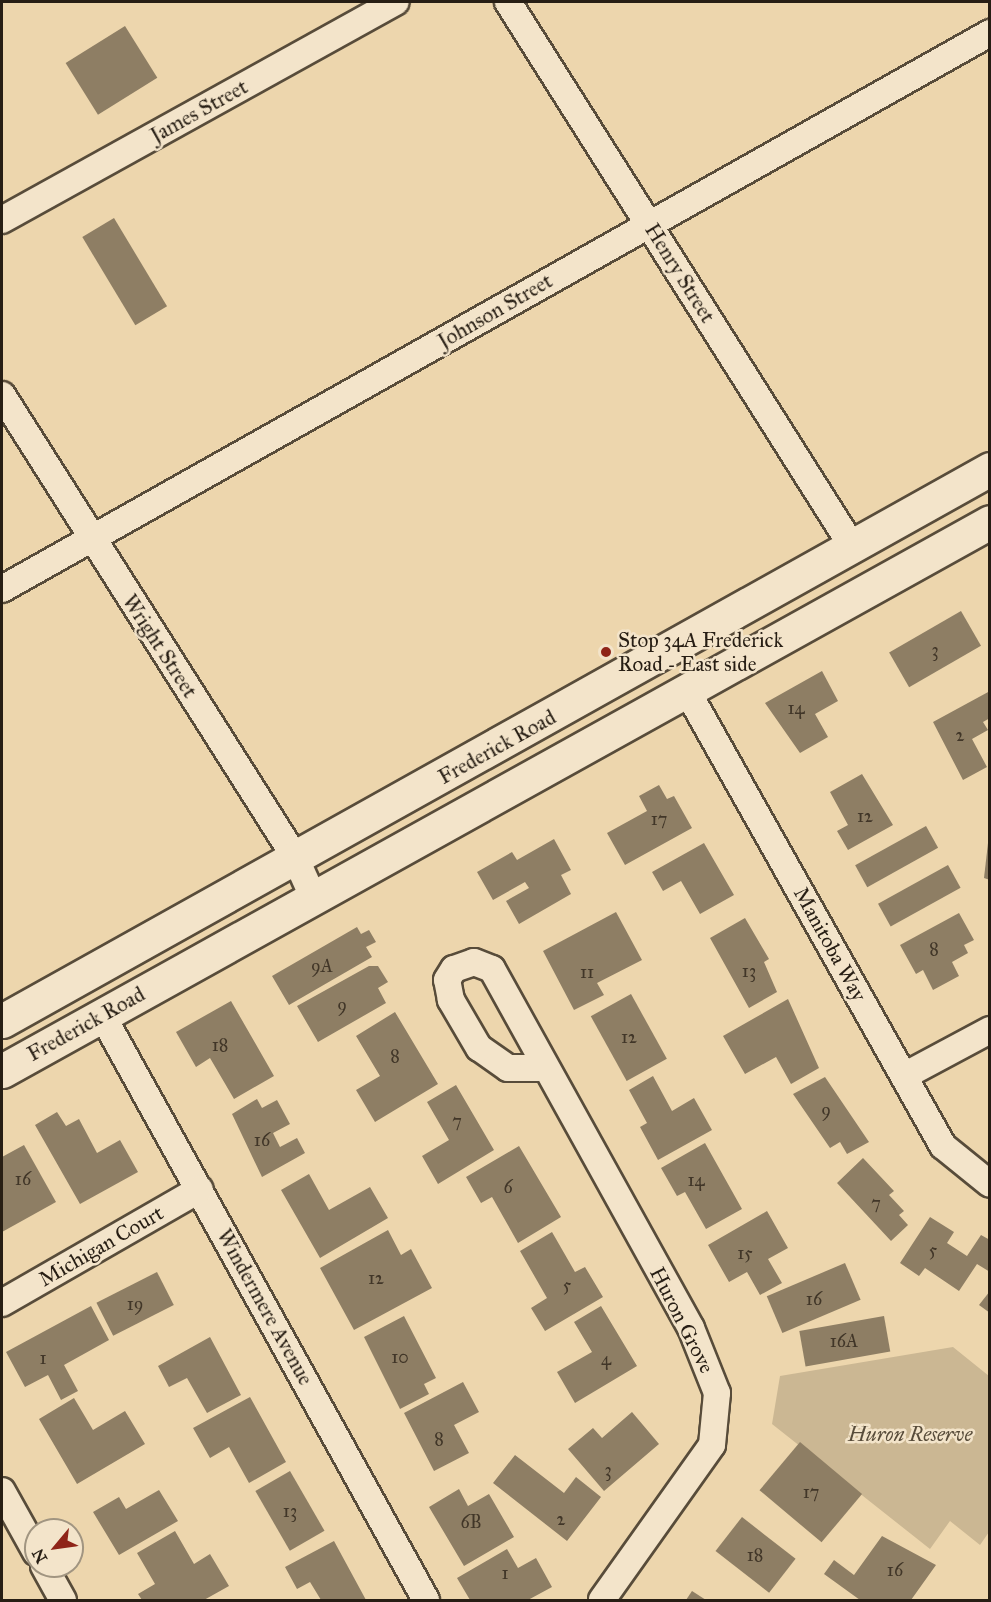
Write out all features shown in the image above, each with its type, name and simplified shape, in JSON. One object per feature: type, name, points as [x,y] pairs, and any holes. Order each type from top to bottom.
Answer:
[{"type":"main road","name":"Frederick Road","points":[[2,1021],[990,469]]},
{"type":"main road","name":"Frederick Road","points":[[2,1071],[990,522]]},
{"type":"street","name":"James Street","points":[[2,220],[396,2]]},
{"type":"street","name":"Henry Street","points":[[508,2],[852,546]]},
{"type":"street","name":"Johnson Street","points":[[2,589],[990,33]]},
{"type":"street","name":"Wright Street","points":[[2,395],[295,857],[314,899]]},
{"type":"street","name":"Manitoba Way","points":[[686,689],[943,1146],[990,1184]]},
{"type":"street","name":"Windermere Avenue","points":[[102,1015],[426,1600]]},
{"type":"street","points":[[904,1076],[990,1030]]},
{"type":"street","name":"Huron Grove","points":[[542,1068],[691,1328],[717,1393],[712,1445],[602,1600]]},
{"type":"street","name":"Michigan Court","points":[[2,1303],[200,1189]]},
{"type":"street","points":[[2,1491],[24,1530]]},
{"type":"street","points":[[51,1578],[63,1600]]},
{"type":"green space","name":"Huron Reserve","points":[[953,1347],[989,1376],[989,1532],[980,1545],[950,1521],[930,1549],[772,1424],[780,1376]]},
{"type":"building","points":[[125,26],[157,78],[98,115],[66,63]]},
{"type":"building","points":[[114,218],[167,306],[135,325],[82,237]]},
{"type":"building","points":[[961,611],[981,646],[909,687],[889,652]]},
{"type":"building","points":[[822,671],[838,701],[815,714],[828,737],[800,753],[765,703]]},
{"type":"building","points":[[990,691],[990,718],[983,722],[988,730],[972,739],[987,767],[963,780],[933,722]]},
{"type":"building","points":[[862,774],[893,825],[848,850],[837,831],[848,825],[830,792]]},
{"type":"building","points":[[659,785],[667,799],[674,796],[692,828],[625,865],[607,833],[647,811],[639,796]]},
{"type":"building","points":[[926,826],[938,848],[867,887],[855,865]]},
{"type":"building","points":[[554,839],[571,870],[561,875],[571,894],[519,924],[506,901],[529,888],[525,882],[493,900],[477,872],[512,852],[517,860]]},
{"type":"building","points":[[704,843],[734,895],[700,914],[681,881],[663,891],[652,872]]},
{"type":"building","points":[[988,843],[990,843],[990,880],[984,878]]},
{"type":"building","points":[[948,865],[961,888],[891,927],[878,904]]},
{"type":"building","points":[[616,912],[642,960],[597,983],[604,995],[574,1010],[543,951]]},
{"type":"building","points":[[959,913],[974,940],[964,945],[968,953],[952,962],[959,976],[933,990],[923,970],[916,974],[900,945]]},
{"type":"building","points":[[745,918],[769,959],[764,962],[777,992],[749,1008],[710,938]]},
{"type":"building","points":[[357,927],[361,934],[369,930],[376,942],[366,947],[372,957],[289,1005],[272,976]]},
{"type":"building","points":[[369,966],[378,966],[388,982],[378,988],[386,1003],[318,1042],[297,1006]]},
{"type":"building","points":[[631,994],[667,1059],[627,1081],[591,1016]]},
{"type":"building","points":[[788,999],[819,1068],[791,1084],[776,1057],[745,1074],[723,1036]]},
{"type":"building","points":[[231,1001],[274,1076],[234,1099],[210,1058],[196,1067],[176,1032]]},
{"type":"building","points":[[395,1012],[438,1084],[375,1122],[356,1090],[380,1076],[356,1036]]},
{"type":"building","points":[[653,1076],[672,1111],[694,1098],[712,1130],[658,1160],[640,1127],[647,1123],[629,1090]]},
{"type":"building","points":[[825,1077],[869,1142],[847,1154],[840,1142],[830,1148],[793,1094]]},
{"type":"building","points":[[456,1085],[494,1150],[438,1184],[422,1156],[449,1140],[427,1102]]},
{"type":"building","points":[[257,1099],[262,1108],[277,1100],[290,1124],[273,1133],[280,1147],[297,1138],[305,1153],[262,1177],[232,1114]]},
{"type":"building","points":[[57,1112],[66,1126],[79,1119],[97,1153],[120,1140],[138,1172],[80,1204],[35,1125]]},
{"type":"building","points":[[705,1143],[742,1209],[706,1229],[685,1192],[677,1196],[661,1168]]},
{"type":"building","points":[[24,1145],[56,1202],[2,1232],[2,1157]]},
{"type":"building","points":[[519,1146],[561,1217],[518,1243],[492,1197],[481,1203],[466,1177]]},
{"type":"building","points":[[863,1158],[894,1191],[889,1195],[904,1211],[899,1215],[908,1225],[891,1241],[837,1183]]},
{"type":"building","points":[[309,1174],[329,1210],[370,1187],[388,1218],[320,1258],[281,1190]]},
{"type":"building","points":[[767,1211],[788,1248],[768,1259],[782,1283],[760,1295],[747,1272],[729,1282],[708,1245]]},
{"type":"building","points":[[930,1217],[954,1232],[947,1243],[967,1256],[981,1235],[990,1240],[990,1272],[977,1264],[959,1291],[925,1268],[919,1276],[900,1263]]},
{"type":"building","points":[[388,1230],[401,1255],[411,1249],[432,1288],[354,1330],[320,1268]]},
{"type":"building","points":[[552,1232],[575,1272],[585,1267],[603,1297],[545,1331],[531,1308],[547,1298],[520,1251]]},
{"type":"building","points":[[845,1263],[861,1300],[782,1333],[767,1296]]},
{"type":"building","points":[[157,1272],[174,1305],[113,1336],[96,1303]]},
{"type":"building","points":[[990,1291],[990,1313],[979,1305]]},
{"type":"building","points":[[91,1306],[109,1340],[64,1365],[78,1391],[61,1400],[48,1375],[25,1387],[6,1352]]},
{"type":"building","points":[[601,1306],[637,1366],[575,1403],[557,1372],[592,1352],[574,1322]]},
{"type":"building","points":[[404,1316],[436,1378],[424,1384],[429,1394],[400,1409],[364,1337]]},
{"type":"building","points":[[884,1316],[890,1351],[806,1366],[799,1331]]},
{"type":"building","points":[[210,1337],[241,1395],[207,1413],[187,1378],[169,1387],[158,1366]]},
{"type":"building","points":[[463,1382],[479,1412],[454,1425],[469,1453],[434,1471],[404,1413]]},
{"type":"building","points":[[250,1397],[286,1462],[249,1483],[229,1447],[210,1458],[193,1428]]},
{"type":"building","points":[[74,1398],[93,1430],[125,1411],[145,1444],[77,1484],[39,1419]]},
{"type":"building","points":[[632,1412],[659,1444],[604,1491],[568,1449],[593,1428],[602,1438]]},
{"type":"building","points":[[800,1442],[862,1494],[822,1542],[760,1490]]},
{"type":"building","points":[[515,1455],[564,1493],[576,1477],[601,1497],[567,1541],[493,1483]]},
{"type":"building","points":[[290,1471],[324,1531],[290,1551],[255,1491]]},
{"type":"building","points":[[459,1489],[468,1506],[489,1494],[514,1537],[464,1566],[429,1507]]},
{"type":"building","points":[[159,1490],[178,1521],[119,1555],[93,1512],[119,1497],[126,1509]]},
{"type":"building","points":[[742,1517],[796,1559],[769,1593],[716,1551]]},
{"type":"building","points":[[175,1531],[194,1564],[210,1554],[229,1586],[204,1600],[142,1600],[138,1594],[155,1584],[137,1553]]},
{"type":"building","points":[[882,1536],[936,1565],[911,1600],[860,1600],[824,1574],[834,1560],[854,1575]]},
{"type":"building","points":[[334,1541],[366,1600],[321,1600],[310,1582],[297,1589],[285,1567]]},
{"type":"building","points":[[507,1549],[518,1568],[536,1558],[552,1587],[528,1600],[470,1600],[457,1578]]},
{"type":"building","points":[[692,1591],[706,1600],[686,1600]]},
{"type":"place","name":"Stop 34A Frederick Road - East side","points":[[606,652]]}]
